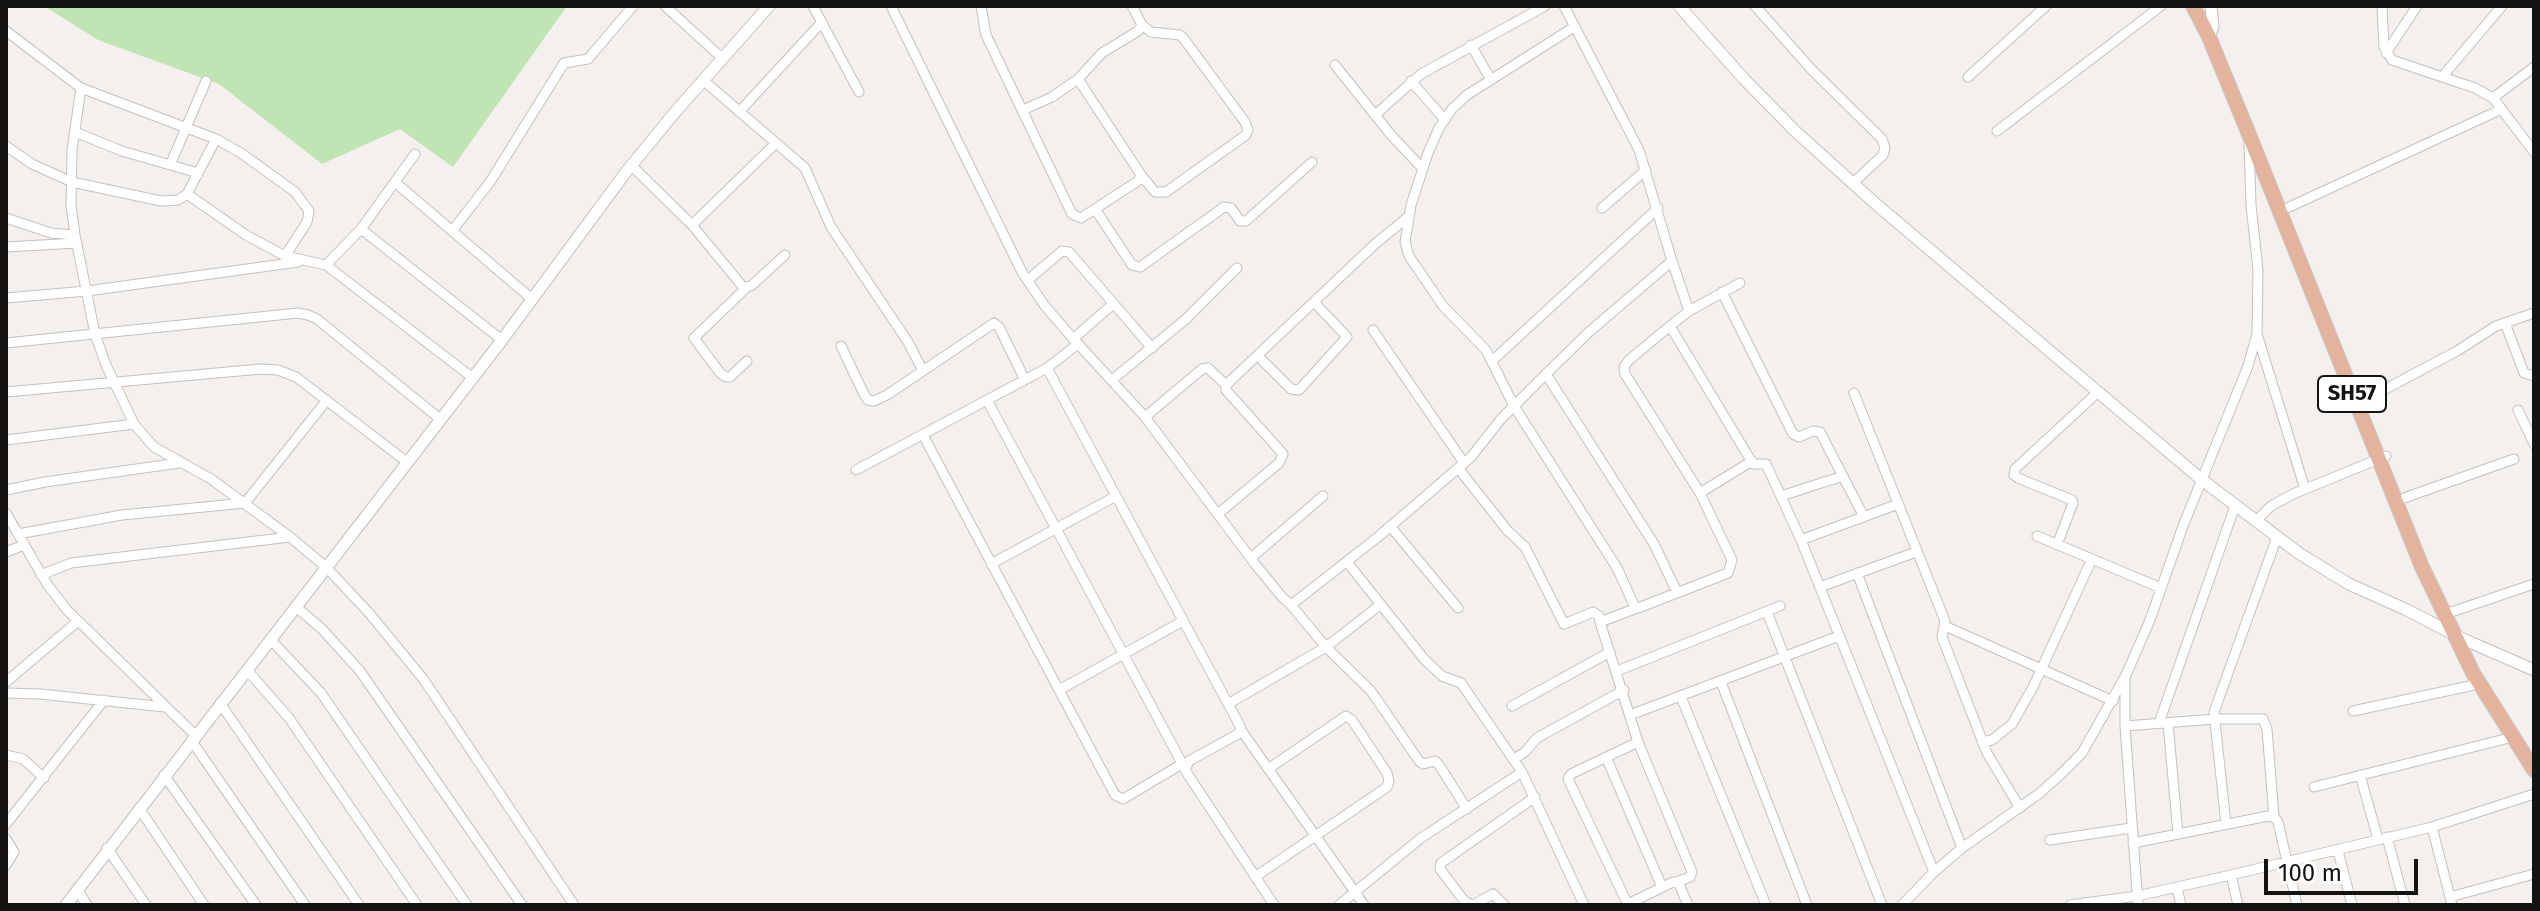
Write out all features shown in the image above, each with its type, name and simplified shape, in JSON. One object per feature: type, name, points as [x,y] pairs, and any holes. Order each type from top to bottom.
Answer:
[{"type":"main road","name":"SH57","points":[[2193,6],[2211,32],[2250,112],[2333,338],[2363,401],[2382,458],[2404,498],[2451,612],[2458,637],[2534,752]]},
{"type":"main road","name":"SH57","points":[[2201,6],[2248,132],[2458,637],[2479,684],[2534,770]]},
{"type":"street","points":[[452,231],[490,182],[564,63],[588,59],[633,6]]},
{"type":"street","points":[[665,6],[722,58]]},
{"type":"street","points":[[66,905],[473,378],[632,166],[769,6]]},
{"type":"street","points":[[813,6],[859,92]]},
{"type":"street","points":[[891,6],[1028,280],[1045,306],[1145,417],[1282,597],[1326,647],[1371,691],[1419,761],[1423,764],[1435,761],[1439,765],[1467,809]]},
{"type":"street","points":[[981,6],[986,35],[1072,214],[1081,218],[1138,181],[1141,175]]},
{"type":"street","points":[[1078,79],[1155,192],[1166,192],[1246,135],[1245,122],[1184,39],[1180,35],[1151,32],[1142,25],[1132,6]]},
{"type":"street","points":[[1375,115],[1411,81],[1545,6]]},
{"type":"street","points":[[1564,6],[1606,83],[1646,170],[1689,311]]},
{"type":"street","points":[[1679,6],[1795,131],[2235,506],[2349,584],[2534,670]]},
{"type":"street","points":[[1755,6],[1812,70],[1882,139],[1885,148],[1883,155],[1853,183]]},
{"type":"street","points":[[1968,77],[2046,6]]},
{"type":"street","points":[[1997,131],[2161,6]]},
{"type":"street","points":[[2211,6],[2211,32]]},
{"type":"street","points":[[2382,6],[2386,53],[2392,60],[2493,98],[2534,152]]},
{"type":"street","points":[[2386,53],[2417,6]]},
{"type":"street","points":[[2442,77],[2502,6]]},
{"type":"street","points":[[739,112],[822,22]]},
{"type":"street","points":[[1023,110],[1052,97],[1078,79],[1102,53],[1138,31],[1142,25]]},
{"type":"street","points":[[1574,27],[1467,95],[1445,120],[1423,169],[1408,217],[1405,242],[1409,256],[1443,306],[1486,350],[1514,406],[1617,568],[1637,608]]},
{"type":"street","points":[[6,31],[81,88],[216,139],[295,192],[309,211],[307,222],[285,256]]},
{"type":"street","points":[[1471,45],[1491,80]]},
{"type":"street","points":[[1335,65],[1423,169]]},
{"type":"street","points":[[2493,98],[2534,67]]},
{"type":"street","points":[[703,80],[805,168],[831,227],[908,342],[923,371]]},
{"type":"street","points":[[171,163],[206,81]]},
{"type":"street","points":[[1411,81],[1445,120]]},
{"type":"street","points":[[81,88],[71,205],[76,239],[95,334],[134,424],[154,447],[211,479],[290,537],[326,567],[370,614],[424,680],[574,905]]},
{"type":"street","points":[[2287,208],[2502,109]]},
{"type":"street","points":[[75,132],[122,151],[198,173]]},
{"type":"street","points":[[1902,905],[1962,848],[2040,793],[2082,753],[2126,675],[2248,366],[2257,334],[2258,270],[2248,132]]},
{"type":"street","points":[[6,146],[32,164],[72,182],[161,201],[178,200],[187,194],[216,139]]},
{"type":"street","points":[[692,225],[775,144]]},
{"type":"street","points":[[326,265],[361,229],[415,154]]},
{"type":"street","points":[[1095,209],[1132,265],[1140,267],[1224,207],[1231,208],[1240,221],[1246,221],[1312,162]]},
{"type":"street","points":[[632,166],[692,225],[746,288]]},
{"type":"street","points":[[1602,208],[1646,170]]},
{"type":"street","points":[[396,183],[532,299]]},
{"type":"street","points":[[187,194],[246,235],[285,256],[326,265],[473,378]]},
{"type":"street","points":[[1492,361],[1658,208]]},
{"type":"street","points":[[1226,385],[1375,244],[1408,217]]},
{"type":"street","points":[[6,218],[76,239]]},
{"type":"street","points":[[361,229],[502,340]]},
{"type":"street","points":[[6,247],[76,239]]},
{"type":"street","points":[[1028,280],[1065,250],[1152,348]]},
{"type":"street","points":[[747,361],[730,377],[726,377],[694,338],[785,255]]},
{"type":"street","points":[[6,298],[87,291],[302,261]]},
{"type":"street","points":[[1291,605],[1461,466],[1514,406],[1589,332],[1672,261]]},
{"type":"street","points":[[1112,380],[1186,319],[1237,268]]},
{"type":"street","points":[[1600,622],[1728,573],[1732,566],[1722,536],[1700,493],[1625,374],[1624,367],[1689,311],[1740,283]]},
{"type":"street","points":[[1722,292],[1793,434],[1799,437],[1813,431],[1820,432],[1864,517]]},
{"type":"street","points":[[1258,356],[1291,389],[1299,390],[1347,337],[1314,302]]},
{"type":"street","points":[[856,470],[1047,368],[1113,304]]},
{"type":"street","points":[[6,343],[298,313],[317,319],[440,419]]},
{"type":"street","points":[[2363,401],[2505,323],[2534,313]]},
{"type":"street","points":[[841,346],[868,400],[874,401],[994,323],[999,327],[1025,380]]},
{"type":"street","points":[[2505,323],[2524,373],[2534,376]]},
{"type":"street","points":[[1670,326],[1752,461],[1755,465],[1766,464],[1801,540],[1934,872]]},
{"type":"street","points":[[1373,330],[1461,466],[1507,530],[1525,547],[1561,622],[1568,624],[1596,612],[1624,690],[1638,742],[1692,872],[1690,877],[1627,905],[1568,779],[1571,774],[1638,742]]},
{"type":"street","points":[[2257,334],[2305,489]]},
{"type":"street","points":[[1047,368],[1241,730],[1364,905]]},
{"type":"street","points":[[1145,417],[1202,369],[1208,368],[1283,454],[1279,463],[1219,513]]},
{"type":"street","points":[[6,392],[248,370],[278,370],[296,377],[407,462]]},
{"type":"street","points":[[1546,374],[1654,544],[1677,592]]},
{"type":"street","points":[[2057,545],[2072,500],[2018,478],[2014,475],[2015,469],[2098,392]]},
{"type":"street","points":[[1854,393],[1945,626],[1942,637],[1982,742],[2020,808]]},
{"type":"street","points":[[18,534],[122,515],[245,503],[327,400]]},
{"type":"street","points":[[987,400],[1183,765],[1274,905]]},
{"type":"street","points":[[2518,410],[2534,444]]},
{"type":"street","points":[[6,440],[134,424]]},
{"type":"street","points":[[923,435],[1119,797],[1123,799],[1241,730]]},
{"type":"street","points":[[2256,521],[2271,506],[2305,489],[2382,458]]},
{"type":"street","points":[[2404,498],[2514,459]]},
{"type":"street","points":[[1700,493],[1752,461]]},
{"type":"street","points":[[6,490],[179,463]]},
{"type":"street","points":[[1781,496],[1843,476]]},
{"type":"street","points":[[991,564],[1116,496]]},
{"type":"street","points":[[1251,558],[1323,496]]},
{"type":"street","points":[[1801,540],[1898,504]]},
{"type":"street","points":[[2178,834],[2163,723],[2235,506]]},
{"type":"street","points":[[6,513],[41,575],[78,621],[193,738],[303,902],[292,905]]},
{"type":"street","points":[[1390,526],[1458,608]]},
{"type":"street","points":[[2037,536],[2161,588]]},
{"type":"street","points":[[41,575],[71,563],[290,537]]},
{"type":"street","points":[[2226,824],[2215,706],[2277,537]]},
{"type":"street","points":[[6,552],[24,545]]},
{"type":"street","points":[[1820,587],[1916,552]]},
{"type":"street","points":[[1982,742],[1992,740],[2012,724],[2042,668],[2092,559]]},
{"type":"street","points":[[1347,562],[1442,676],[1461,683],[1514,759],[1535,797],[1584,905]]},
{"type":"street","points":[[1857,573],[1962,848]]},
{"type":"street","points":[[2451,612],[2534,584]]},
{"type":"street","points":[[1228,704],[1326,647],[1380,605]]},
{"type":"street","points":[[295,606],[322,629],[360,671],[522,905]]},
{"type":"street","points":[[1617,671],[1780,606]]},
{"type":"street","points":[[1767,612],[1882,905]]},
{"type":"street","points":[[6,682],[78,621]]},
{"type":"street","points":[[1059,690],[1183,621]]},
{"type":"street","points":[[1945,626],[2113,701]]},
{"type":"street","points":[[1630,715],[1839,636]]},
{"type":"street","points":[[270,639],[321,693],[467,905]]},
{"type":"street","points":[[1512,706],[1610,652]]},
{"type":"street","points":[[247,670],[289,718],[417,905]]},
{"type":"street","points":[[2126,675],[2125,726],[2138,901]]},
{"type":"street","points":[[1721,682],[1807,905]]},
{"type":"street","points":[[2353,711],[2479,684]]},
{"type":"street","points":[[1514,759],[1537,738],[1624,690]]},
{"type":"street","points":[[6,693],[165,707]]},
{"type":"street","points":[[1681,697],[1766,905]]},
{"type":"street","points":[[6,824],[104,700]]},
{"type":"street","points":[[220,703],[359,905]]},
{"type":"street","points":[[1255,877],[1387,787],[1389,781],[1387,773],[1352,720],[1346,716],[1268,769]]},
{"type":"street","points":[[2125,726],[2215,719],[2257,719],[2266,722],[2274,817],[2278,822],[2297,905]]},
{"type":"street","points":[[2314,787],[2513,737]]},
{"type":"street","points":[[6,755],[23,759],[44,778]]},
{"type":"street","points":[[1606,757],[1662,887]]},
{"type":"street","points":[[1339,905],[1421,838],[1522,772]]},
{"type":"street","points":[[164,775],[256,905]]},
{"type":"street","points":[[2360,775],[2405,905]]},
{"type":"street","points":[[2070,905],[2138,901],[2177,888],[2432,827],[2534,794]]},
{"type":"street","points":[[1504,905],[1493,894],[1473,905],[1469,904],[1440,869],[1441,863],[1535,797]]},
{"type":"street","points":[[139,808],[204,905]]},
{"type":"street","points":[[2133,843],[2274,817]]},
{"type":"street","points":[[2432,827],[2451,901],[2534,874]]},
{"type":"street","points":[[2050,840],[2131,828]]},
{"type":"street","points":[[6,839],[14,852],[6,865]]},
{"type":"street","points":[[107,848],[146,905]]},
{"type":"street","points":[[2338,851],[2352,905]]},
{"type":"street","points":[[2231,875],[2238,905]]},
{"type":"street","points":[[1676,882],[1688,905]]},
{"type":"street","points":[[2177,888],[2181,905]]},
{"type":"street","points":[[77,889],[87,905]]},
{"type":"green space","points":[[44,6],[567,6],[453,167],[400,129],[322,164],[219,84],[98,40]]}]
